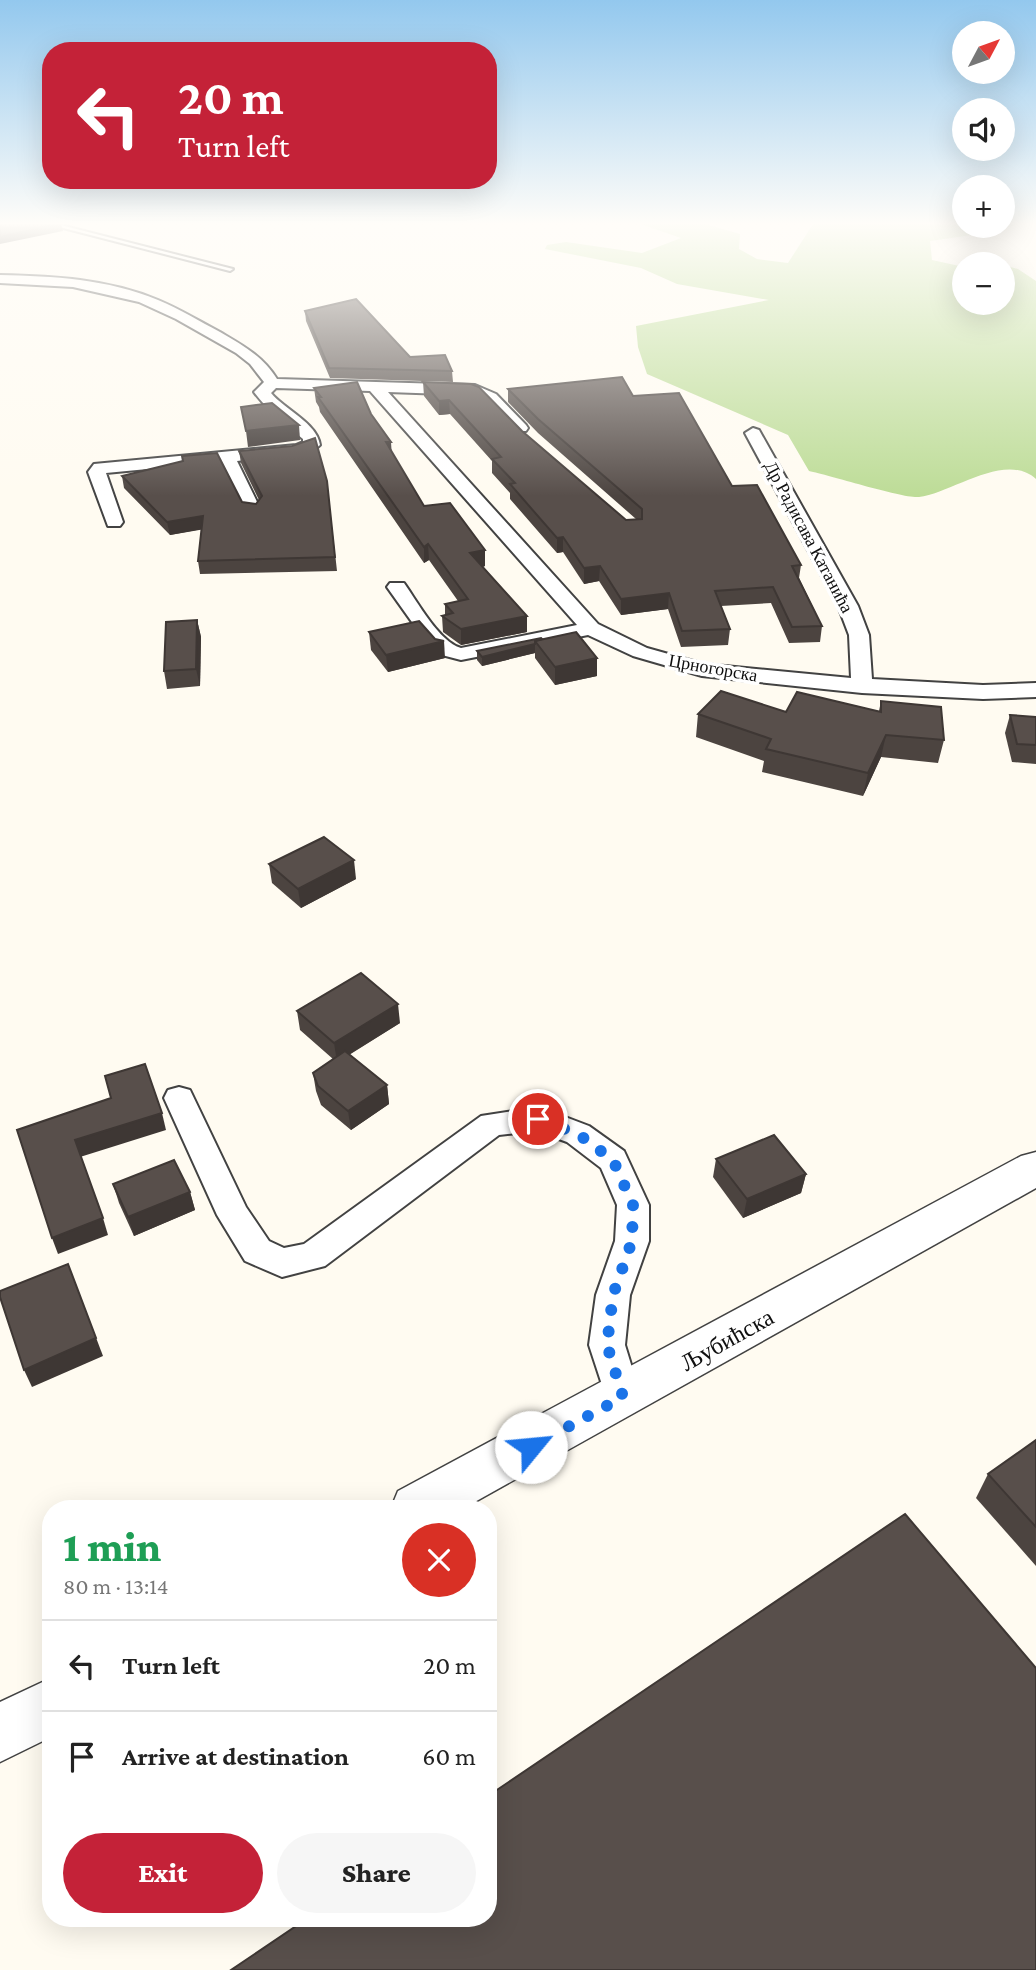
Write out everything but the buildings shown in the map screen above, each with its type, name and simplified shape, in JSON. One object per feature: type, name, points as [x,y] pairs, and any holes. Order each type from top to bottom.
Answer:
[{"type":"street","points":[[170,313],[243,351],[263,366],[272,383]]},
{"type":"street","points":[[114,522],[97,472],[100,468],[298,450],[312,445],[311,437],[272,405],[262,392],[272,383],[475,390],[490,397],[530,439]]},
{"type":"street","name":"Црногорска","points":[[376,388],[592,628],[640,652],[702,670],[806,682],[983,692],[1036,691]]},
{"type":"street","name":"Др Радисава Катанића","points":[[753,433],[848,606],[859,635],[862,686]]},
{"type":"street","points":[[226,457],[252,510]]},
{"type":"street","points":[[397,587],[436,642],[445,650],[461,654],[592,628]]},
{"type":"street","points":[[179,1098],[233,1215],[257,1251],[282,1263],[313,1256],[492,1124],[538,1119],[578,1134],[613,1160],[633,1205],[632,1241],[613,1295],[607,1345],[623,1397]]},
{"type":"street","name":"Љубићска","points":[[431,1500],[1036,1168]]},
{"type":"street","points":[[0,1733],[42,1711]]},
{"type":"green space","points":[[703,313],[1036,313],[1036,479],[1009,469],[994,471],[932,494],[911,497],[809,471],[788,435],[647,374],[638,347],[636,326]]},
{"type":"route","points":[[531,1447],[623,1397],[607,1345],[613,1295],[632,1241],[633,1205],[613,1160],[578,1134],[538,1119]]}]
